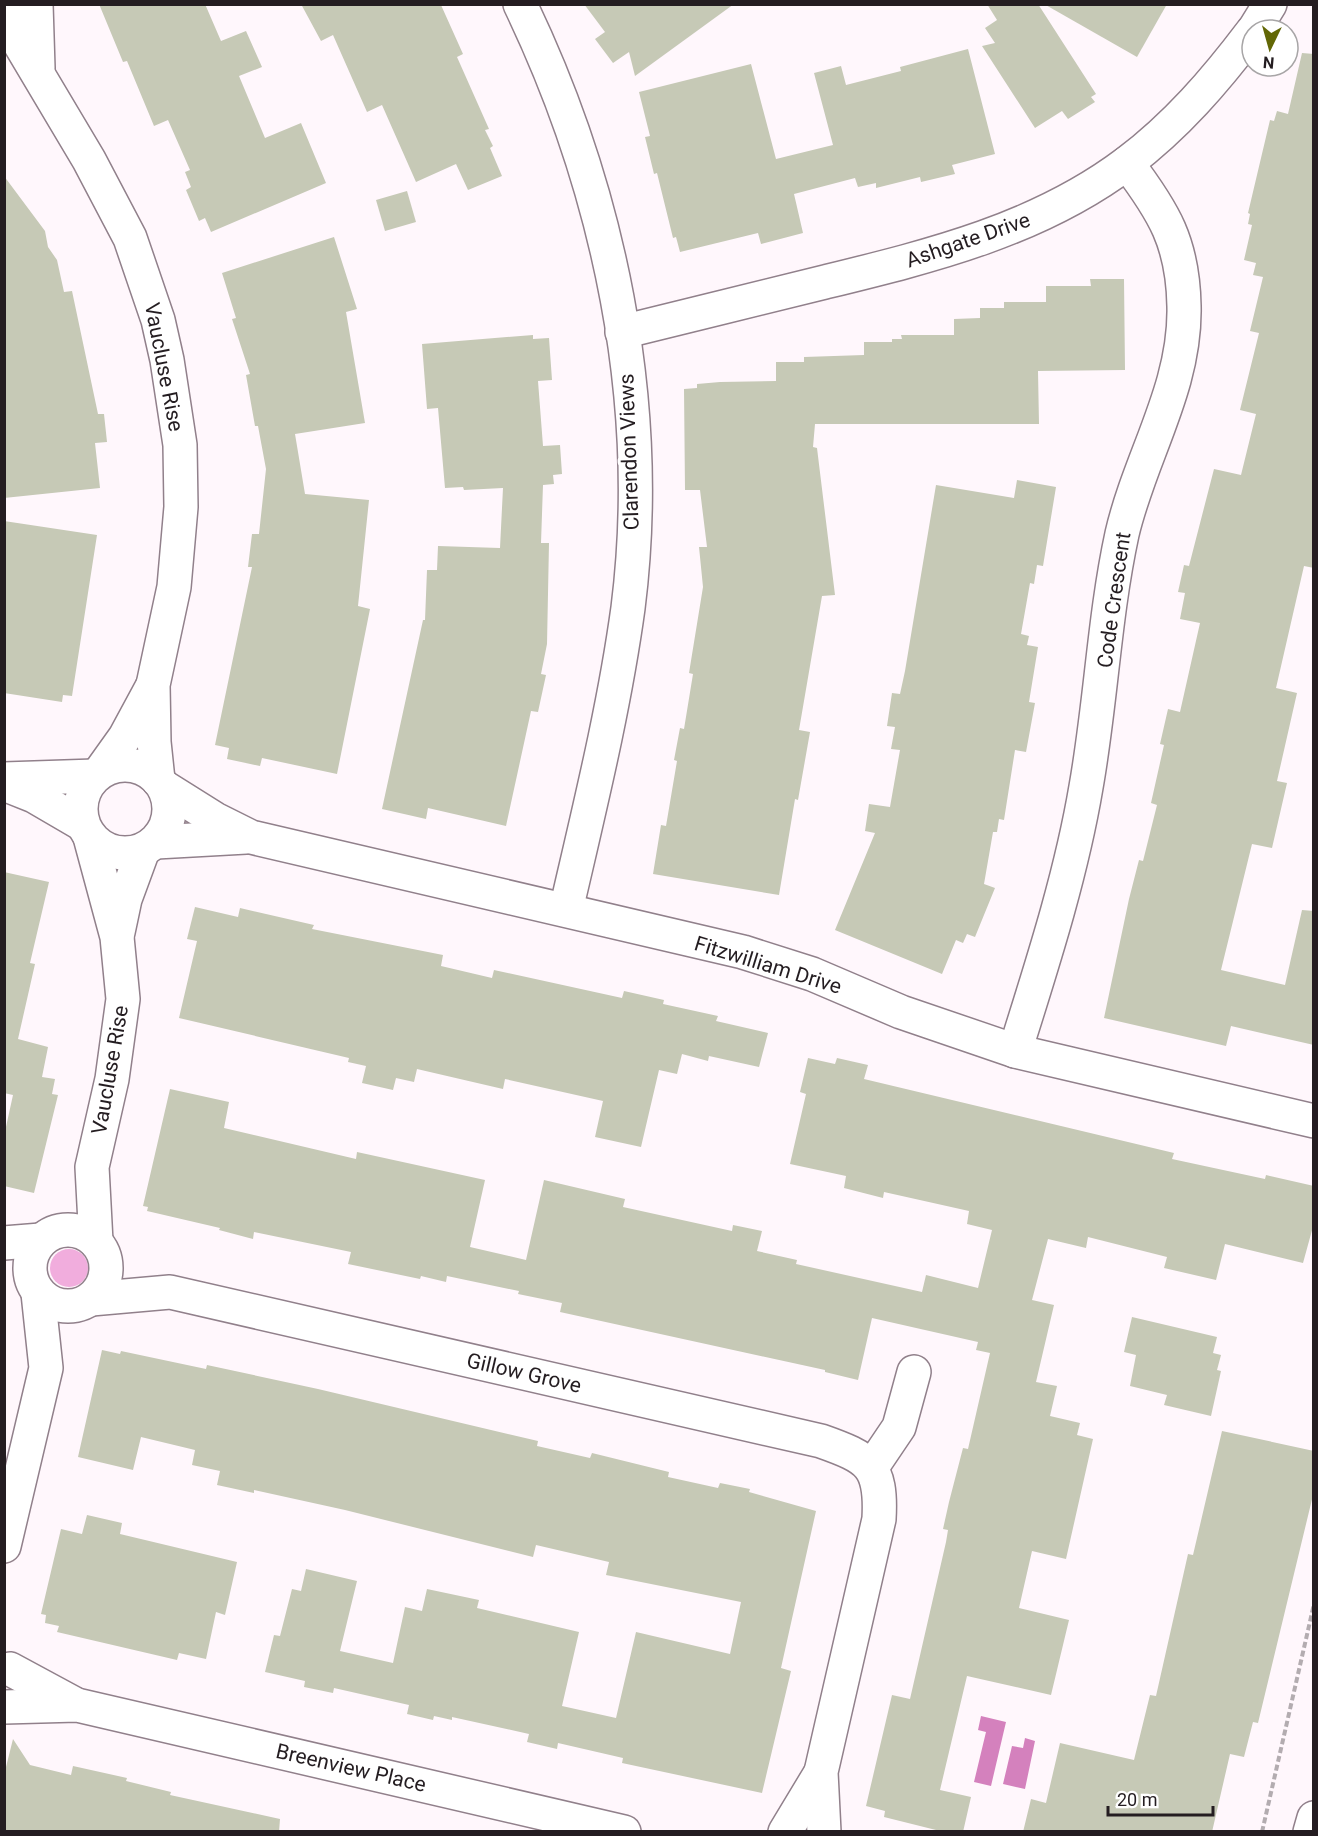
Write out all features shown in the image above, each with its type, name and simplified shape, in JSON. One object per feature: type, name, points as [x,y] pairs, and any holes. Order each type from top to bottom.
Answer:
[{"type":"street","points":[[36,4],[36,52],[39,73]]},
{"type":"street","name":"Clarendon Views","points":[[520,4],[544,53],[591,188],[609,256],[630,389],[634,477],[628,607],[606,734],[566,910]]},
{"type":"street","name":"Ashgate Drive","points":[[1261,18],[1270,4]]},
{"type":"street","points":[[4,11],[14,34],[39,73]]},
{"type":"street","name":"Ashgate Drive","points":[[622,332],[965,245],[1023,223],[1077,196],[1127,163],[1177,122],[1240,48]]},
{"type":"street","name":"Vaucluse Rise","points":[[39,73],[60,115],[112,201],[129,238],[158,320],[167,360],[180,444],[181,507],[174,587],[153,685],[154,742],[161,784]]},
{"type":"street","name":"Code Crescent","points":[[1015,1051],[1059,901],[1086,789],[1108,614],[1123,530],[1146,459],[1166,412],[1182,344],[1184,307],[1181,266],[1172,231],[1155,199],[1127,163]]},
{"type":"street","name":"Vaucluse Rise","points":[[97,774],[125,737],[153,685]]},
{"type":"street","points":[[4,779],[97,774],[113,766],[128,765],[142,768],[161,784],[169,801],[169,816],[165,830],[149,846],[129,854],[114,853],[100,847],[86,831],[34,796],[4,784]]},
{"type":"street","points":[[86,831],[80,810],[82,795],[97,774]]},
{"type":"street","name":"Fitzwilliam Drive","points":[[161,784],[214,819],[251,837],[743,952],[800,970],[901,1012],[1015,1051],[1314,1121]]},
{"type":"street","name":"Vaucluse Rise","points":[[86,831],[117,937],[123,999],[119,1035],[92,1167],[99,1246]]},
{"type":"street","name":"Fitzwilliam Drive","points":[[149,846],[251,837]]},
{"type":"street","name":"Vaucluse Rise","points":[[117,937],[125,899],[149,846]]},
{"type":"street","name":"Vaucluse Rise","points":[[46,1237],[92,1167]]},
{"type":"street","points":[[4,1243],[46,1237],[70,1229],[83,1232],[99,1246],[106,1261],[106,1273],[102,1285],[88,1301],[46,1368],[4,1546]]},
{"type":"street","points":[[46,1237],[30,1257],[46,1368]]},
{"type":"street","name":"Gillow Grove","points":[[99,1246],[170,1292]]},
{"type":"street","points":[[4,1265],[35,1288],[48,1301],[60,1306],[73,1306],[88,1301]]},
{"type":"street","name":"Gillow Grove","points":[[88,1301],[122,1294],[170,1292],[821,1441],[851,1452],[872,1467]]},
{"type":"street","points":[[824,1832],[821,1772],[879,1519],[881,1491],[872,1467],[899,1427],[914,1372]]},
{"type":"street","points":[[4,1705],[12,1682],[7,1664]]},
{"type":"street","name":"Breenview Place","points":[[7,1664],[77,1705]]},
{"type":"street","name":"Breenview Place","points":[[4,1705],[77,1705],[624,1832]]},
{"type":"street","points":[[785,1832],[821,1772]]},
{"type":"street","points":[[1310,1832],[1314,1818]]},
{"type":"path","points":[[1262,1832],[1314,1604]]},
{"type":"shaded area","points":[[69,1249],[82,1255],[88,1268],[82,1281],[69,1287],[56,1281],[50,1268],[56,1255]]},
{"type":"shaded area","points":[[981,1716],[1006,1722],[991,1786],[974,1782],[986,1732],[978,1730]]},
{"type":"shaded area","points":[[1025,1738],[1035,1741],[1025,1789],[1003,1784],[1012,1746],[1023,1748]]},
{"type":"building","points":[[99,4],[205,4],[221,41],[246,31],[262,67],[239,76],[265,138],[301,123],[326,183],[211,232],[205,218],[199,221],[186,190],[191,187],[185,172],[190,170],[168,120],[154,126],[127,61],[123,62]]},
{"type":"building","points":[[301,4],[441,5],[463,54],[457,57],[489,129],[485,130],[493,146],[490,148],[502,176],[468,190],[456,164],[416,182],[382,105],[367,112],[333,35],[321,41]]},
{"type":"building","points":[[584,4],[734,4],[635,76],[629,52],[613,63],[595,39],[605,32]]},
{"type":"building","points":[[987,4],[1038,4],[1096,94],[1091,97],[1095,102],[1068,119],[1062,111],[1035,128],[982,46],[995,43],[985,28],[997,20]]},
{"type":"building","points":[[1044,4],[1167,4],[1137,57]]},
{"type":"building","points":[[968,49],[995,154],[952,165],[955,174],[921,182],[920,177],[876,188],[876,183],[858,187],[855,178],[794,194],[803,233],[761,244],[758,233],[680,252],[676,237],[673,238],[657,173],[654,174],[645,137],[650,136],[639,92],[751,64],[776,159],[833,145],[814,73],[841,66],[846,85],[901,71],[900,67]]},
{"type":"building","points":[[1302,53],[1314,54],[1314,568],[1304,566],[1276,688],[1297,693],[1277,781],[1287,783],[1272,848],[1252,844],[1221,970],[1285,985],[1302,910],[1314,911],[1314,1045],[1231,1026],[1226,1046],[1104,1018],[1129,899],[1139,860],[1143,861],[1157,805],[1151,803],[1164,745],[1160,744],[1168,709],[1180,712],[1200,623],[1180,619],[1185,593],[1178,592],[1184,565],[1189,566],[1214,469],[1241,475],[1256,414],[1240,410],[1259,333],[1250,331],[1263,277],[1253,275],[1256,263],[1244,260],[1252,225],[1248,224],[1250,214],[1248,213],[1270,120],[1274,121],[1277,111],[1288,114],[1296,78],[1300,78]]},
{"type":"building","points":[[4,176],[45,231],[48,247],[57,260],[64,292],[72,291],[98,414],[104,414],[107,442],[95,443],[100,488],[4,498]]},
{"type":"building","points":[[407,191],[416,222],[385,231],[376,200]]},
{"type":"building","points":[[334,237],[357,309],[346,312],[365,423],[295,434],[305,494],[369,500],[358,606],[370,609],[337,774],[262,758],[260,766],[227,759],[229,748],[215,745],[252,567],[248,567],[252,534],[259,534],[266,469],[258,426],[255,426],[246,375],[250,374],[232,319],[236,318],[222,273]]},
{"type":"building","points":[[1090,279],[1124,279],[1125,370],[1038,371],[1039,424],[815,424],[813,447],[817,448],[835,595],[822,596],[799,730],[810,732],[798,800],[795,799],[779,895],[653,874],[661,825],[666,826],[677,761],[674,760],[680,728],[684,729],[693,674],[689,673],[703,587],[699,547],[707,547],[700,490],[685,490],[684,389],[697,388],[697,384],[720,382],[776,381],[776,362],[804,362],[804,357],[864,355],[864,342],[892,342],[892,339],[902,339],[901,335],[954,335],[954,319],[980,318],[980,308],[1004,308],[1004,302],[1046,302],[1046,286],[1091,286]]},
{"type":"building","points":[[533,335],[533,339],[549,338],[552,380],[538,381],[543,446],[560,445],[562,474],[553,475],[554,484],[543,485],[541,543],[549,543],[547,644],[541,674],[546,675],[538,712],[531,711],[506,826],[428,808],[426,819],[382,809],[423,620],[425,620],[427,570],[437,570],[438,546],[500,548],[503,488],[464,490],[463,487],[445,488],[438,408],[427,409],[422,344]]},
{"type":"building","points":[[1017,480],[1056,487],[1043,566],[1037,565],[1034,584],[1030,583],[1021,634],[1029,636],[1027,645],[1038,647],[1029,702],[1035,703],[1026,752],[1015,750],[1004,820],[999,819],[997,832],[993,832],[984,884],[995,888],[975,937],[967,934],[963,943],[956,940],[942,974],[835,930],[875,833],[865,831],[869,804],[890,807],[900,750],[891,749],[895,727],[887,726],[892,693],[900,694],[905,671],[936,485],[1014,498]]},
{"type":"building","points":[[4,521],[97,535],[72,696],[63,695],[62,702],[4,693]]},
{"type":"building","points":[[4,872],[49,882],[30,963],[35,964],[18,1039],[48,1047],[42,1077],[55,1079],[52,1094],[58,1095],[34,1193],[4,1186],[4,1136],[13,1095],[4,1093]]},
{"type":"building","points":[[195,907],[238,917],[240,908],[314,925],[312,929],[443,955],[441,966],[492,978],[494,970],[622,998],[624,991],[664,1000],[663,1004],[718,1016],[716,1021],[768,1033],[759,1067],[709,1056],[708,1061],[682,1054],[677,1074],[659,1070],[641,1147],[595,1137],[603,1101],[505,1079],[503,1089],[417,1069],[414,1082],[396,1078],[393,1090],[362,1083],[366,1066],[348,1062],[349,1058],[179,1018],[197,941],[187,939]]},
{"type":"building","points":[[808,1058],[835,1064],[837,1058],[868,1065],[864,1079],[1174,1153],[1172,1159],[1265,1179],[1266,1175],[1314,1186],[1314,1223],[1303,1263],[1225,1244],[1216,1280],[1164,1268],[1167,1257],[1088,1237],[1086,1248],[1048,1239],[1032,1300],[1054,1305],[1036,1382],[1057,1386],[1050,1416],[1080,1423],[1077,1435],[1093,1439],[1066,1559],[1032,1551],[1019,1608],[1069,1620],[1051,1695],[967,1676],[940,1790],[971,1797],[963,1832],[944,1832],[884,1817],[885,1811],[866,1806],[892,1695],[910,1699],[946,1542],[948,1530],[943,1529],[949,1502],[963,1448],[968,1449],[990,1353],[976,1350],[978,1342],[872,1318],[858,1380],[825,1372],[825,1370],[560,1312],[562,1303],[518,1294],[519,1291],[447,1276],[446,1282],[421,1276],[420,1279],[348,1264],[351,1252],[254,1232],[253,1239],[219,1230],[220,1228],[147,1211],[148,1207],[143,1206],[170,1089],[229,1102],[224,1128],[356,1159],[357,1152],[485,1180],[470,1247],[526,1260],[544,1180],[625,1199],[623,1207],[732,1231],[733,1225],[762,1231],[757,1251],[797,1260],[796,1264],[922,1292],[926,1275],[978,1288],[992,1230],[967,1224],[969,1211],[884,1192],[883,1198],[844,1188],[846,1176],[790,1164],[806,1094],[800,1092]]},
{"type":"building","points":[[1132,1317],[1217,1337],[1213,1353],[1221,1355],[1217,1370],[1221,1371],[1211,1416],[1164,1405],[1167,1395],[1130,1386],[1136,1355],[1124,1352]]},
{"type":"building","points":[[102,1350],[120,1354],[121,1351],[206,1369],[207,1365],[318,1389],[538,1441],[537,1446],[590,1458],[592,1453],[669,1472],[668,1477],[718,1488],[720,1483],[750,1489],[749,1492],[816,1511],[781,1668],[791,1671],[762,1793],[622,1763],[623,1758],[558,1743],[557,1749],[527,1742],[529,1734],[452,1717],[452,1720],[434,1716],[433,1720],[407,1714],[409,1705],[334,1688],[333,1693],[304,1687],[305,1681],[265,1672],[274,1635],[280,1636],[292,1589],[301,1591],[306,1569],[357,1581],[340,1651],[393,1663],[405,1607],[422,1611],[427,1589],[479,1600],[477,1608],[579,1632],[562,1706],[616,1718],[636,1632],[730,1654],[741,1602],[606,1575],[609,1562],[536,1545],[533,1557],[345,1510],[254,1490],[254,1493],[217,1485],[220,1471],[192,1465],[195,1450],[141,1437],[133,1470],[78,1457]]},
{"type":"building","points":[[1222,1431],[1314,1451],[1314,1491],[1258,1723],[1253,1722],[1244,1757],[1230,1754],[1212,1832],[1023,1832],[1031,1799],[1046,1803],[1060,1743],[1134,1760],[1150,1695],[1156,1696],[1188,1554],[1193,1555]]},
{"type":"building","points":[[87,1515],[122,1523],[120,1534],[237,1562],[225,1615],[216,1612],[206,1659],[179,1653],[177,1660],[57,1632],[59,1626],[45,1623],[46,1615],[41,1614],[61,1529],[82,1534]]},
{"type":"building","points":[[13,1739],[30,1765],[71,1775],[73,1766],[127,1778],[126,1781],[171,1792],[170,1795],[280,1819],[279,1832],[4,1832],[4,1775]]}]
